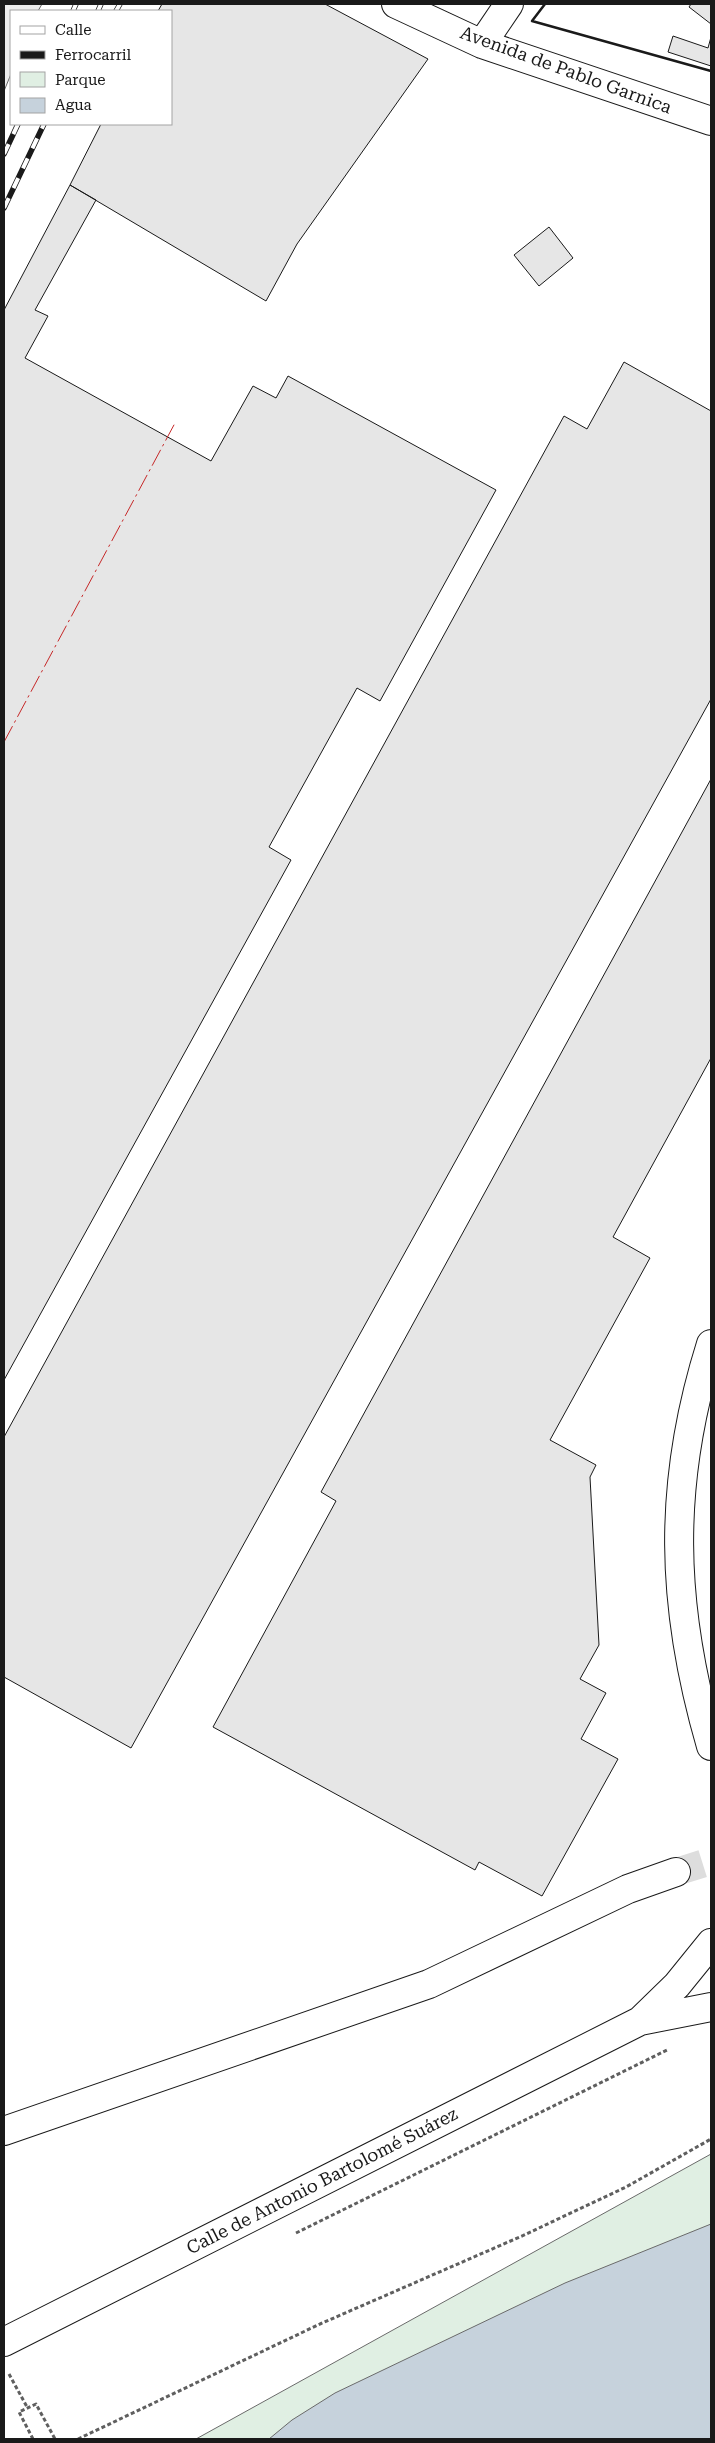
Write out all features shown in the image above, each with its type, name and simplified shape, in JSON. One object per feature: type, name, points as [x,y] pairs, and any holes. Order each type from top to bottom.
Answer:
[{"type":"main road","name":"Avenida de Pablo Garnica","points":[[396,4],[482,44],[711,121]]},
{"type":"main road","points":[[482,44],[509,4]]},
{"type":"main road","points":[[711,1344],[685,1447],[679,1506],[679,1538],[686,1638],[699,1701],[711,1746]]},
{"type":"main road","points":[[4,2131],[429,1984],[628,1889],[676,1872]]},
{"type":"main road","name":"Calle de Antonio Bartolomé Suárez","points":[[640,2021],[677,1985],[711,1943]]},
{"type":"main road","name":"Calle de Antonio Bartolomé Suárez","points":[[4,2342],[640,2021],[711,2007]]},
{"type":"path","points":[[292,2235],[675,2046]]},
{"type":"path","points":[[78,2439],[320,2324],[522,2236],[609,2195],[711,2139]]},
{"type":"path","points":[[4,2377],[18,2370]]},
{"type":"path","points":[[9,2374],[27,2407]]},
{"type":"path","points":[[33,2439],[19,2412],[36,2404],[55,2439]]},
{"type":"green space","points":[[711,2154],[711,2253],[297,2439],[196,2439]]},
{"type":"shaded area","points":[[4,4],[42,4],[39,10],[10,10],[10,76],[4,91]]},
{"type":"water","points":[[711,2224],[711,2439],[269,2439],[292,2420],[335,2393],[565,2283]]},
{"type":"building","points":[[162,4],[325,4],[428,59],[297,244],[266,301],[70,185],[100,125],[172,125],[172,10],[159,10]]},
{"type":"building","points":[[691,4],[711,4],[711,24],[689,7]]},
{"type":"building","points":[[673,36],[708,48],[711,37],[711,66],[668,52]]},
{"type":"building","points":[[70,185],[96,200],[35,310],[48,316],[25,358],[211,461],[253,386],[276,398],[288,376],[496,490],[380,701],[357,688],[269,847],[291,860],[4,1380],[4,310]]},
{"type":"building","points":[[549,227],[573,258],[539,286],[514,255]]},
{"type":"building","points":[[624,362],[711,411],[711,699],[131,1748],[4,1677],[4,1437],[564,416],[587,429]]},
{"type":"building","points":[[711,779],[711,1058],[613,1237],[650,1258],[550,1440],[596,1465],[590,1477],[599,1645],[580,1679],[606,1693],[581,1739],[618,1759],[542,1896],[479,1862],[475,1870],[213,1727],[336,1501],[321,1492]]},
{"type":"tunnel","points":[[676,1872],[711,1861]]},
{"type":"railway","points":[[73,10],[76,4]]},
{"type":"railway","points":[[98,10],[101,4]]},
{"type":"railway","points":[[117,10],[120,4]]},
{"type":"railway","points":[[4,154],[18,125]]},
{"type":"railway","points":[[4,208],[44,125]]},
{"type":"wall","points":[[545,4],[532,21],[711,71]]},
{"type":"power","points":[[4,742],[175,423]]}]
